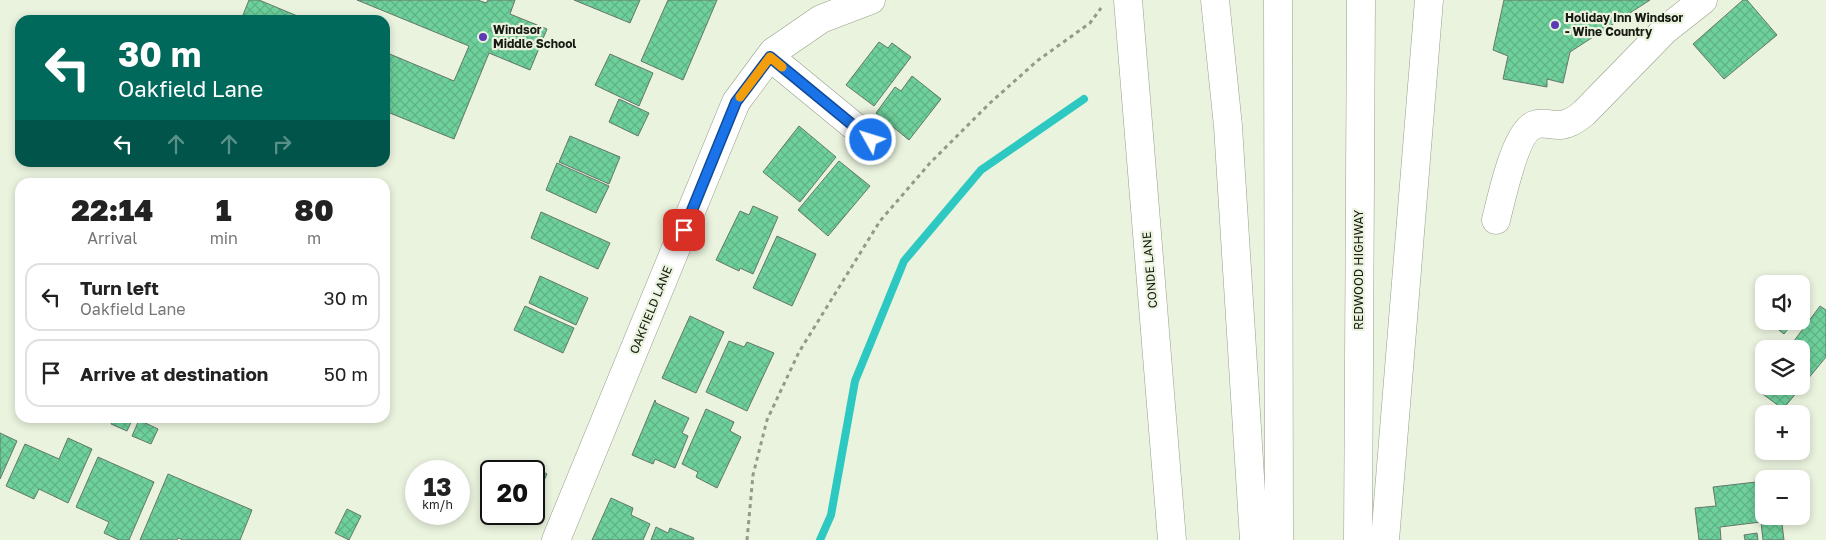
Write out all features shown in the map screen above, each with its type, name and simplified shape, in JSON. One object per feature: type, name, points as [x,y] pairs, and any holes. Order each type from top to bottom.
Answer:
[{"type":"main road","name":"OAKFIELD LANE","points":[[556,540],[736,102],[773,52],[821,10],[872,0]]},
{"type":"main road","name":"CONDE LANE","points":[[1128,0],[1172,540]]},
{"type":"main road","points":[[1215,0],[1228,126],[1254,540]]},
{"type":"main road","points":[[1278,0],[1279,540]]},
{"type":"main road","name":"REDWOOD HIGHWAY","points":[[1358,540],[1361,0]]},
{"type":"main road","points":[[1385,540],[1429,0]]},
{"type":"main road","points":[[1496,220],[1515,152],[1525,134],[1533,125],[1544,123],[1560,125],[1574,121],[1665,30],[1703,0]]},
{"type":"main road","points":[[770,57],[871,140]]},
{"type":"path","points":[[747,540],[753,476],[767,420],[799,352],[880,221],[930,163],[990,103],[1037,60],[1090,23],[1106,0]]},
{"type":"building","points":[[249,0],[259,0],[295,15],[243,15]]},
{"type":"building","points":[[357,0],[478,0],[486,3],[488,0],[515,0],[510,14],[547,29],[530,70],[489,53],[454,139],[390,113],[390,54],[454,81],[469,46]]},
{"type":"building","points":[[574,0],[640,0],[630,23]]},
{"type":"building","points":[[668,0],[717,0],[683,80],[641,61]]},
{"type":"building","name":"Holiday Inn Windsor - Wine Country","points":[[1504,0],[1650,0],[1570,52],[1563,83],[1547,79],[1547,87],[1503,79],[1508,56],[1493,50]]},
{"type":"building","points":[[1743,0],[1747,0],[1777,35],[1724,79],[1693,44]]},
{"type":"building","points":[[879,42],[888,48],[892,43],[911,57],[874,106],[846,85]]},
{"type":"building","points":[[610,54],[653,73],[639,106],[595,85]]},
{"type":"building","points":[[912,76],[941,99],[909,140],[876,113],[895,87],[901,91]]},
{"type":"building","points":[[619,99],[649,113],[638,136],[609,122]]},
{"type":"building","points":[[799,126],[836,157],[800,202],[763,172]]},
{"type":"building","points":[[570,136],[620,157],[609,184],[559,162]]},
{"type":"building","points":[[839,161],[870,186],[828,236],[798,210]]},
{"type":"building","points":[[557,163],[609,186],[596,213],[546,190]]},
{"type":"building","points":[[753,206],[778,217],[753,274],[740,268],[739,271],[716,260],[740,211],[749,215]]},
{"type":"building","points":[[541,212],[610,243],[598,269],[531,238]]},
{"type":"building","points":[[777,236],[816,254],[792,306],[753,288]]},
{"type":"building","points":[[540,276],[588,298],[576,325],[529,303]]},
{"type":"building","points":[[525,306],[574,328],[563,353],[514,330]]},
{"type":"building","points":[[1820,306],[1826,310],[1826,357],[1810,376],[1810,340],[1795,340],[1802,330],[1810,330],[1810,319]]},
{"type":"building","points":[[690,316],[724,332],[696,393],[662,378]]},
{"type":"building","points":[[1779,330],[1787,330],[1784,334]]},
{"type":"building","points":[[729,341],[744,347],[747,342],[774,353],[747,411],[706,392]]},
{"type":"building","points":[[1764,395],[1795,395],[1786,405],[1778,405]]},
{"type":"building","points":[[655,400],[656,403],[689,418],[682,433],[688,436],[675,468],[655,459],[653,464],[632,455]]},
{"type":"building","points":[[706,409],[734,422],[730,431],[741,437],[717,488],[696,477],[698,472],[682,464]]},
{"type":"building","points":[[112,423],[131,423],[127,431]]},
{"type":"building","points":[[138,423],[145,423],[158,429],[151,444],[132,436]]},
{"type":"building","points":[[0,433],[17,441],[0,479]]},
{"type":"building","points":[[68,438],[92,449],[68,503],[39,489],[34,499],[6,486],[25,444],[59,459]]},
{"type":"building","points":[[98,457],[154,482],[129,540],[119,540],[104,533],[109,522],[76,507]]},
{"type":"building","points":[[168,474],[252,510],[240,540],[183,540],[178,538],[177,540],[140,540]]},
{"type":"building","points":[[1755,482],[1755,523],[1720,527],[1721,540],[1699,540],[1695,508],[1716,506],[1713,487]]},
{"type":"building","points":[[611,498],[633,508],[631,515],[650,524],[643,540],[592,540]]},
{"type":"building","points":[[347,509],[361,516],[349,540],[335,533]]},
{"type":"building","points":[[1761,525],[1782,525],[1784,540],[1763,540]]},
{"type":"building","points":[[656,527],[668,533],[670,528],[694,538],[693,540],[651,540]]},
{"type":"building","points":[[1757,533],[1758,540],[1745,540],[1744,535]]},
{"type":"waterway","points":[[820,540],[831,515],[855,381],[904,261],[981,170],[1084,99]]},
{"type":"slow traffic","points":[[740,97],[770,57],[782,67]]},
{"type":"place","name":"Holiday Inn Windsor - Wine Country","points":[[1555,25]]},
{"type":"place","name":"Windsor Middle School","points":[[483,37]]},
{"type":"route","points":[[684,230],[736,102],[770,57],[871,140]]}]
